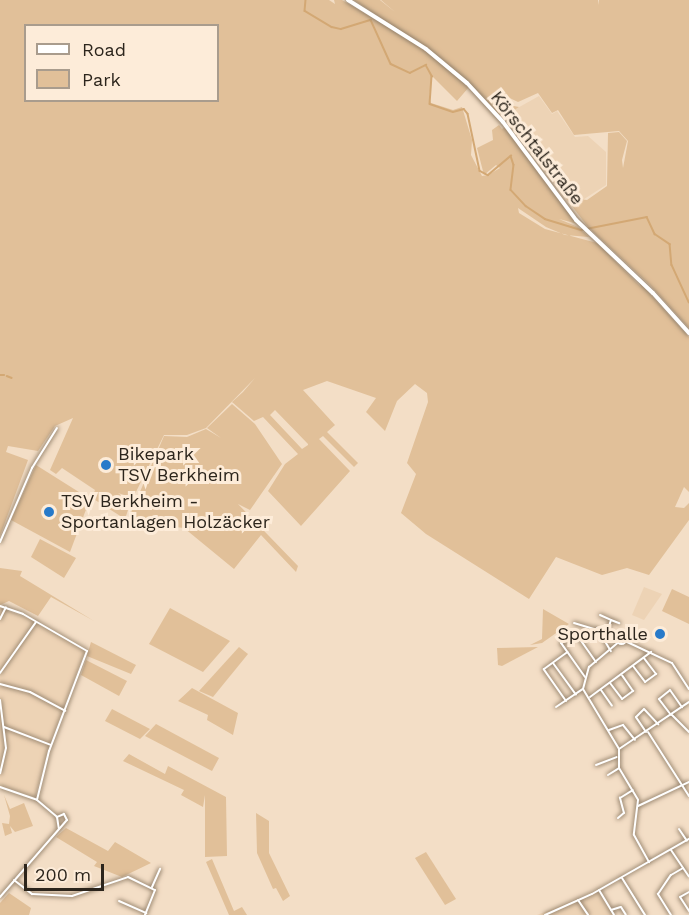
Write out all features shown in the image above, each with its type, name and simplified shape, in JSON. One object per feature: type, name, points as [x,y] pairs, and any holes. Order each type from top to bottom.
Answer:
[{"type":"main road","name":"Körschtalstraße","points":[[348,0],[426,49],[467,83],[503,122],[580,225],[653,293],[689,333]]},
{"type":"street","points":[[0,542],[32,468],[57,428]]},
{"type":"street","points":[[0,606],[36,621],[87,651],[51,745],[40,779],[37,800]]},
{"type":"street","points":[[0,619],[6,607]]},
{"type":"street","points":[[600,615],[619,623]]},
{"type":"street","points":[[607,632],[612,620]]},
{"type":"street","points":[[0,674],[36,621]]},
{"type":"street","points":[[574,623],[597,628],[617,636],[623,634],[625,641]]},
{"type":"street","points":[[597,628],[611,651]]},
{"type":"street","points":[[585,677],[561,644],[577,634],[596,662]]},
{"type":"street","points":[[617,636],[618,643]]},
{"type":"street","points":[[556,707],[583,689],[585,677],[596,662],[618,643],[625,641],[672,663],[689,689]]},
{"type":"street","points":[[566,701],[544,669],[567,652]]},
{"type":"street","points":[[590,696],[651,652]]},
{"type":"street","points":[[633,666],[645,682],[656,674],[644,658]]},
{"type":"street","points":[[553,662],[576,695]]},
{"type":"street","points":[[610,683],[622,699],[633,691],[622,675]]},
{"type":"street","points":[[0,684],[30,692],[65,711]]},
{"type":"street","points":[[583,689],[590,696],[619,749],[618,768],[633,790],[638,806],[634,835],[649,862]]},
{"type":"street","points":[[601,690],[612,706]]},
{"type":"street","points":[[682,707],[670,690],[659,699],[671,715],[689,732]]},
{"type":"street","points":[[0,700],[5,756],[0,773]]},
{"type":"street","points":[[619,749],[689,702]]},
{"type":"street","points":[[658,724],[644,709],[636,717],[689,796]]},
{"type":"street","points":[[608,730],[623,725],[635,740]]},
{"type":"street","points":[[4,727],[51,745]]},
{"type":"street","points":[[596,765],[617,757]]},
{"type":"street","points":[[608,775],[618,768]]},
{"type":"street","points":[[638,806],[689,782]]},
{"type":"street","points":[[0,787],[37,800],[57,817],[59,829]]},
{"type":"street","points":[[618,818],[624,813],[620,798],[633,790]]},
{"type":"street","points":[[0,897],[67,817],[63,814],[57,817]]},
{"type":"street","points":[[545,915],[622,878],[688,840],[679,829]]},
{"type":"street","points":[[671,850],[688,875]]},
{"type":"street","points":[[671,915],[658,894],[671,875],[682,868]]},
{"type":"street","points":[[152,887],[160,869]]},
{"type":"street","points":[[14,880],[30,893],[62,896],[89,893],[128,877],[152,887],[156,892],[146,914],[119,901]]},
{"type":"street","points":[[622,878],[645,915]]},
{"type":"street","points":[[599,890],[614,915]]},
{"type":"street","points":[[689,892],[680,897],[689,911]]},
{"type":"street","points":[[579,900],[588,915]]},
{"type":"street","points":[[611,910],[621,907],[626,915]]},
{"type":"shaded area","points":[[539,96],[552,114],[557,111],[575,137],[588,136],[606,152],[606,185],[581,201],[571,198],[540,153],[535,157],[517,132],[525,126],[514,110]]},
{"type":"shaded area","points":[[644,587],[662,594],[644,620],[632,615]]},
{"type":"shaded area","points":[[0,608],[32,620],[85,651],[49,747],[35,797],[0,786]]},
{"type":"shaded area","points":[[597,890],[613,915],[537,915],[585,896]]},
{"type":"green space","points":[[0,0],[329,0],[335,4],[334,0],[342,0],[423,48],[469,87],[457,101],[432,76],[429,98],[431,103],[453,110],[462,107],[472,140],[471,155],[482,176],[500,168],[496,165],[484,175],[477,148],[493,140],[492,130],[499,125],[502,129],[505,127],[578,224],[559,219],[578,227],[589,237],[568,235],[597,243],[641,287],[638,281],[689,337],[689,492],[684,487],[675,507],[684,508],[689,503],[689,520],[649,575],[627,568],[602,575],[556,557],[529,599],[426,534],[401,513],[416,474],[407,463],[428,402],[427,393],[415,384],[397,401],[385,431],[366,412],[376,398],[327,381],[303,390],[335,425],[327,432],[358,463],[354,467],[323,436],[319,439],[350,471],[301,526],[268,491],[285,464],[298,454],[263,417],[254,421],[232,402],[255,378],[206,428],[187,435],[164,435],[133,498],[118,493],[125,498],[122,506],[128,510],[125,519],[92,498],[95,490],[62,468],[56,474],[50,470],[73,418],[55,426],[38,451],[8,446],[6,452],[28,460],[0,536]],"holes":[[[518,208],[546,227],[561,233],[545,229],[519,213]],[[275,410],[308,444],[302,449],[270,415]]]},
{"type":"green space","points":[[354,0],[380,0],[395,12],[381,0],[598,0],[598,5],[599,0],[689,0],[689,328],[651,286],[588,227],[545,171],[548,166],[571,198],[587,200],[607,186],[608,133],[619,132],[627,141],[622,160],[623,168],[628,141],[619,131],[574,135],[558,110],[552,113],[538,93],[518,102],[503,95],[510,99],[509,105],[519,107],[513,111],[524,126],[517,132],[442,59]]},
{"type":"green space","points":[[232,404],[255,424],[282,464],[250,510],[238,504],[298,566],[296,572],[261,535],[234,569],[184,528],[127,522],[164,436],[187,437],[206,429],[221,438],[207,428]]},
{"type":"green space","name":"TSV Berkheim - Sportanlagen Holzäcker","points":[[36,465],[90,499],[70,552],[11,520]]},
{"type":"green space","points":[[40,539],[76,558],[64,578],[31,557]]},
{"type":"green space","points":[[0,568],[22,571],[20,576],[94,621],[51,597],[38,616],[9,601],[0,605]]},
{"type":"green space","points":[[672,589],[689,597],[689,624],[662,611]]},
{"type":"green space","points":[[170,608],[230,641],[203,672],[149,644]]},
{"type":"green space","points":[[543,609],[569,624],[542,643],[530,645],[542,639]]},
{"type":"green space","points":[[91,642],[136,665],[131,674],[87,656]]},
{"type":"green space","points":[[239,647],[248,654],[213,697],[199,691]]},
{"type":"green space","points":[[538,647],[502,666],[498,665],[497,648]]},
{"type":"green space","points":[[86,660],[127,681],[119,696],[81,675]]},
{"type":"green space","points":[[192,688],[238,713],[233,735],[207,720],[208,715],[178,701]]},
{"type":"green space","points":[[112,709],[150,729],[140,739],[105,721]]},
{"type":"green space","points":[[156,724],[219,758],[212,771],[145,736]]},
{"type":"green space","points":[[129,754],[165,774],[168,766],[226,797],[227,856],[205,857],[205,795],[203,807],[181,795],[184,790],[123,761]]},
{"type":"green space","points":[[4,795],[10,809],[24,803],[33,826],[15,832],[10,826],[12,833],[5,836],[2,823],[9,824],[10,816]]},
{"type":"green space","points":[[256,813],[269,821],[269,853],[290,896],[283,901],[276,888],[273,889],[257,853]]},
{"type":"green space","points":[[66,828],[108,851],[115,842],[151,863],[122,877],[94,866],[97,862],[56,837]]},
{"type":"green space","points":[[426,852],[456,899],[445,905],[415,858]]},
{"type":"green space","points":[[212,859],[234,911],[242,907],[247,915],[229,915],[206,862]]},
{"type":"green space","points":[[9,893],[31,908],[29,915],[0,915],[0,903]]},
{"type":"waterway","points":[[306,0],[305,11],[332,27],[341,29],[371,20],[391,64],[410,73],[426,65],[432,76],[430,104],[453,112],[464,109],[468,114],[480,171],[488,175],[511,156],[514,165],[511,190],[526,206],[545,219],[581,230],[647,217],[655,234],[670,244],[672,265],[689,302]]},
{"type":"waterway","points":[[7,376],[12,378]]},
{"type":"place","name":"Bikepark TSV Berkheim","points":[[106,465]]},
{"type":"place","name":"TSV Berkheim - Sportanlagen Holzäcker","points":[[49,512]]},
{"type":"place","name":"Sporthalle","points":[[660,634]]}]
